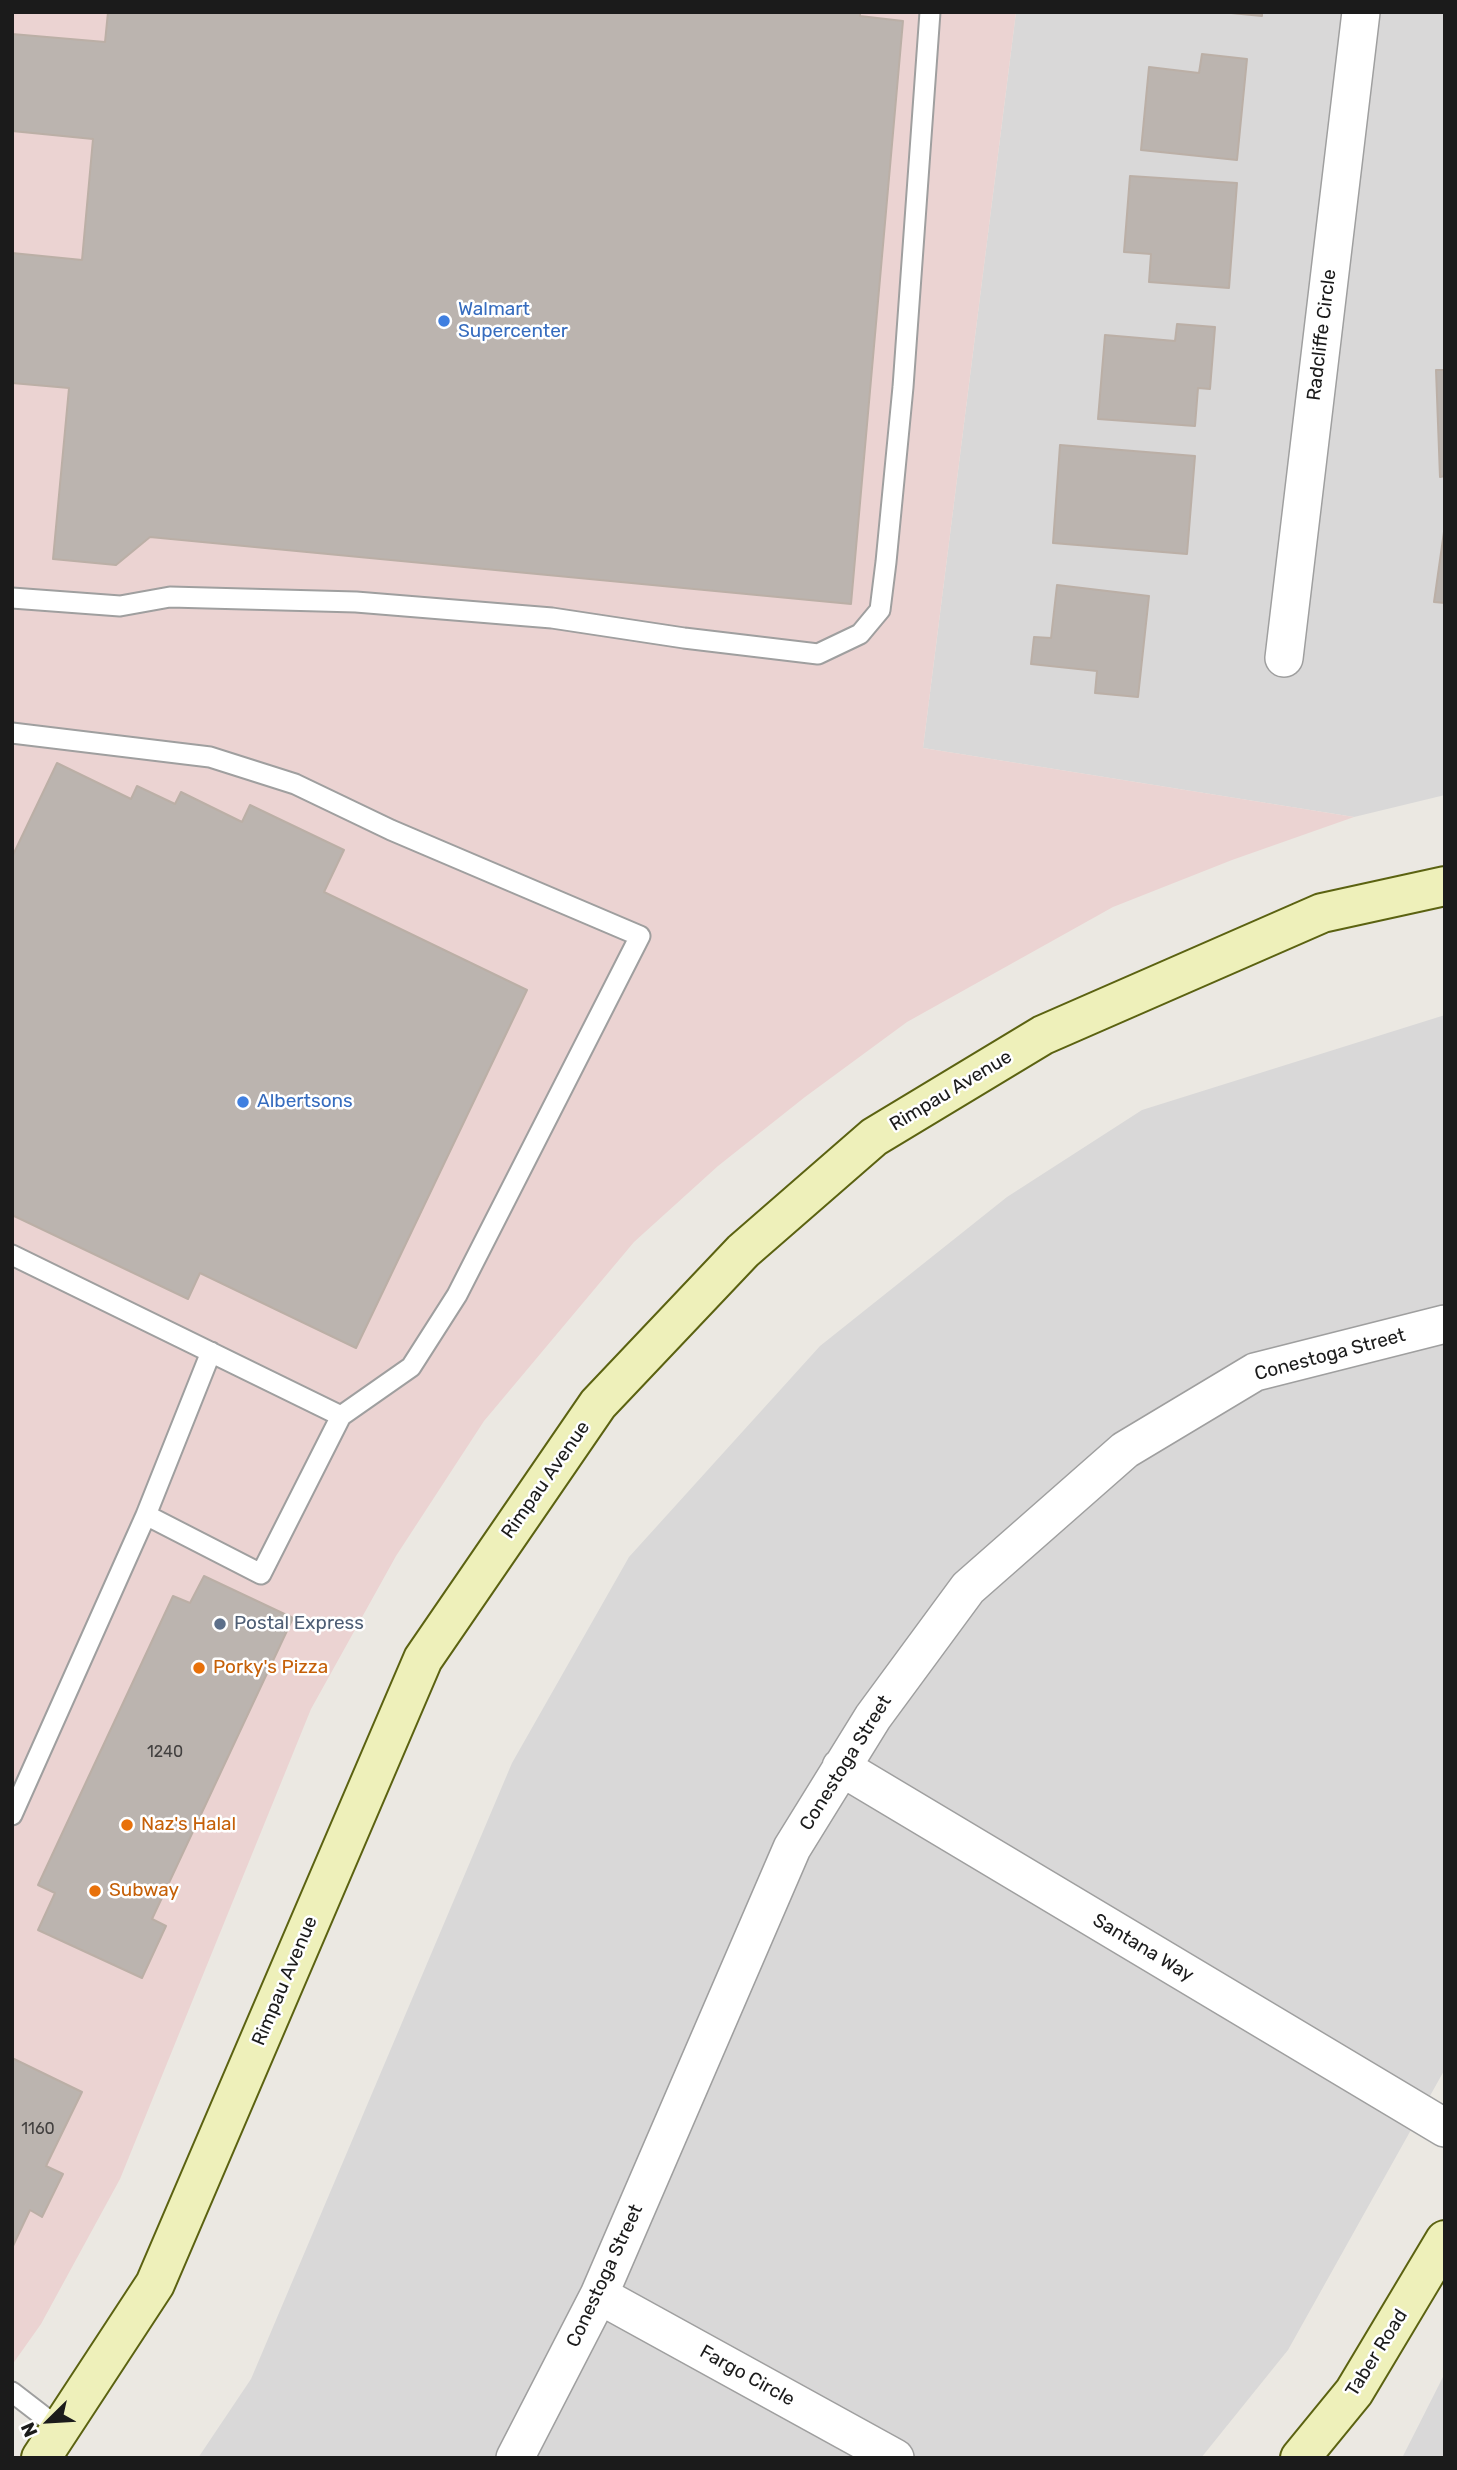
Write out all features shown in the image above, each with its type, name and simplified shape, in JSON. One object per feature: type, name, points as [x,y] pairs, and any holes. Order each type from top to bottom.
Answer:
[{"type":"main road","name":"Rimpau Avenue","points":[[50,2443],[155,2284],[423,1658],[598,1404],[743,1251],[874,1138],[1055,1030],[1322,913],[1445,886]]},
{"type":"main road","name":"Taber Road","points":[[1300,2458],[1354,2392],[1445,2240]]},
{"type":"street","name":"Radcliffe Circle","points":[[1284,658],[1361,12]]},
{"type":"street","name":"Conestoga Street","points":[[515,2458],[599,2295],[792,1849],[873,1717],[968,1588],[1125,1450],[1255,1372],[1445,1324]]},
{"type":"street","name":"Santana Way","points":[[841,1768],[1445,2128]]},
{"type":"street","name":"Fargo Circle","points":[[599,2295],[895,2458]]},
{"type":"lane","points":[[12,598],[120,606],[170,597],[356,602],[552,618],[684,638],[818,654],[860,634],[880,610],[886,562],[904,387],[930,12]]},
{"type":"lane","points":[[12,733],[210,757],[295,785],[391,830],[639,936],[457,1295],[411,1367],[341,1416],[261,1574],[146,1515]]},
{"type":"lane","points":[[12,1255],[341,1416]]},
{"type":"lane","points":[[12,1815],[146,1515],[211,1352]]},
{"type":"lane","points":[[12,2392],[50,2443]]},
{"type":"shaded area","points":[[12,12],[1016,12],[923,748],[1354,817],[1232,860],[1113,907],[907,1022],[805,1097],[718,1166],[634,1242],[484,1421],[396,1556],[311,1709],[120,2179],[41,2324],[12,2365]]},
{"type":"shaded area","points":[[1016,12],[1445,12],[1445,795],[1354,817],[923,748]]},
{"type":"shaded area","points":[[1445,1015],[1445,2069],[1288,2350],[1201,2458],[198,2458],[251,2379],[512,1763],[629,1557],[820,1346],[1007,1197],[1142,1110]]},
{"type":"shaded area","points":[[1445,2373],[1445,2458],[1402,2458]]},
{"type":"building","name":"Walmart Supercenter","points":[[108,12],[860,12],[860,16],[903,21],[851,604],[150,537],[116,565],[53,559],[69,388],[12,383],[12,253],[82,260],[93,139],[12,131],[12,34],[105,42]]},
{"type":"building","points":[[1221,12],[1262,12],[1262,16]]},
{"type":"building","points":[[1202,54],[1247,59],[1237,160],[1141,150],[1149,67],[1199,73]]},
{"type":"building","points":[[1130,176],[1237,183],[1229,288],[1149,282],[1151,254],[1124,252]]},
{"type":"building","points":[[1177,324],[1215,327],[1210,389],[1198,388],[1195,426],[1098,419],[1105,335],[1175,341]]},
{"type":"building","points":[[1436,370],[1445,370],[1445,476],[1440,477]]},
{"type":"building","points":[[1060,445],[1195,456],[1187,554],[1053,543]]},
{"type":"building","points":[[1445,525],[1445,603],[1434,602]]},
{"type":"building","points":[[1057,585],[1149,596],[1138,697],[1095,693],[1097,671],[1031,664],[1034,637],[1051,638]]},
{"type":"building","name":"Albertsons","points":[[57,763],[131,799],[137,786],[175,804],[181,792],[242,822],[250,805],[344,850],[324,892],[527,990],[356,1348],[200,1273],[188,1299],[12,1215],[12,857]]},
{"type":"building","points":[[204,1576],[293,1618],[152,1919],[166,1926],[142,1978],[38,1930],[55,1893],[38,1885],[173,1596],[190,1603]]},
{"type":"building","points":[[12,2058],[82,2092],[46,2166],[63,2174],[42,2217],[30,2210],[12,2248]]},
{"type":"place","name":"Walmart Supercenter","points":[[444,321]]},
{"type":"place","name":"Albertsons","points":[[243,1102]]},
{"type":"place","name":"Postal Express","points":[[220,1624]]},
{"type":"place","name":"Porky's Pizza","points":[[199,1668]]},
{"type":"place","name":"Naz's Halal","points":[[127,1825]]},
{"type":"place","name":"Subway","points":[[95,1891]]}]
